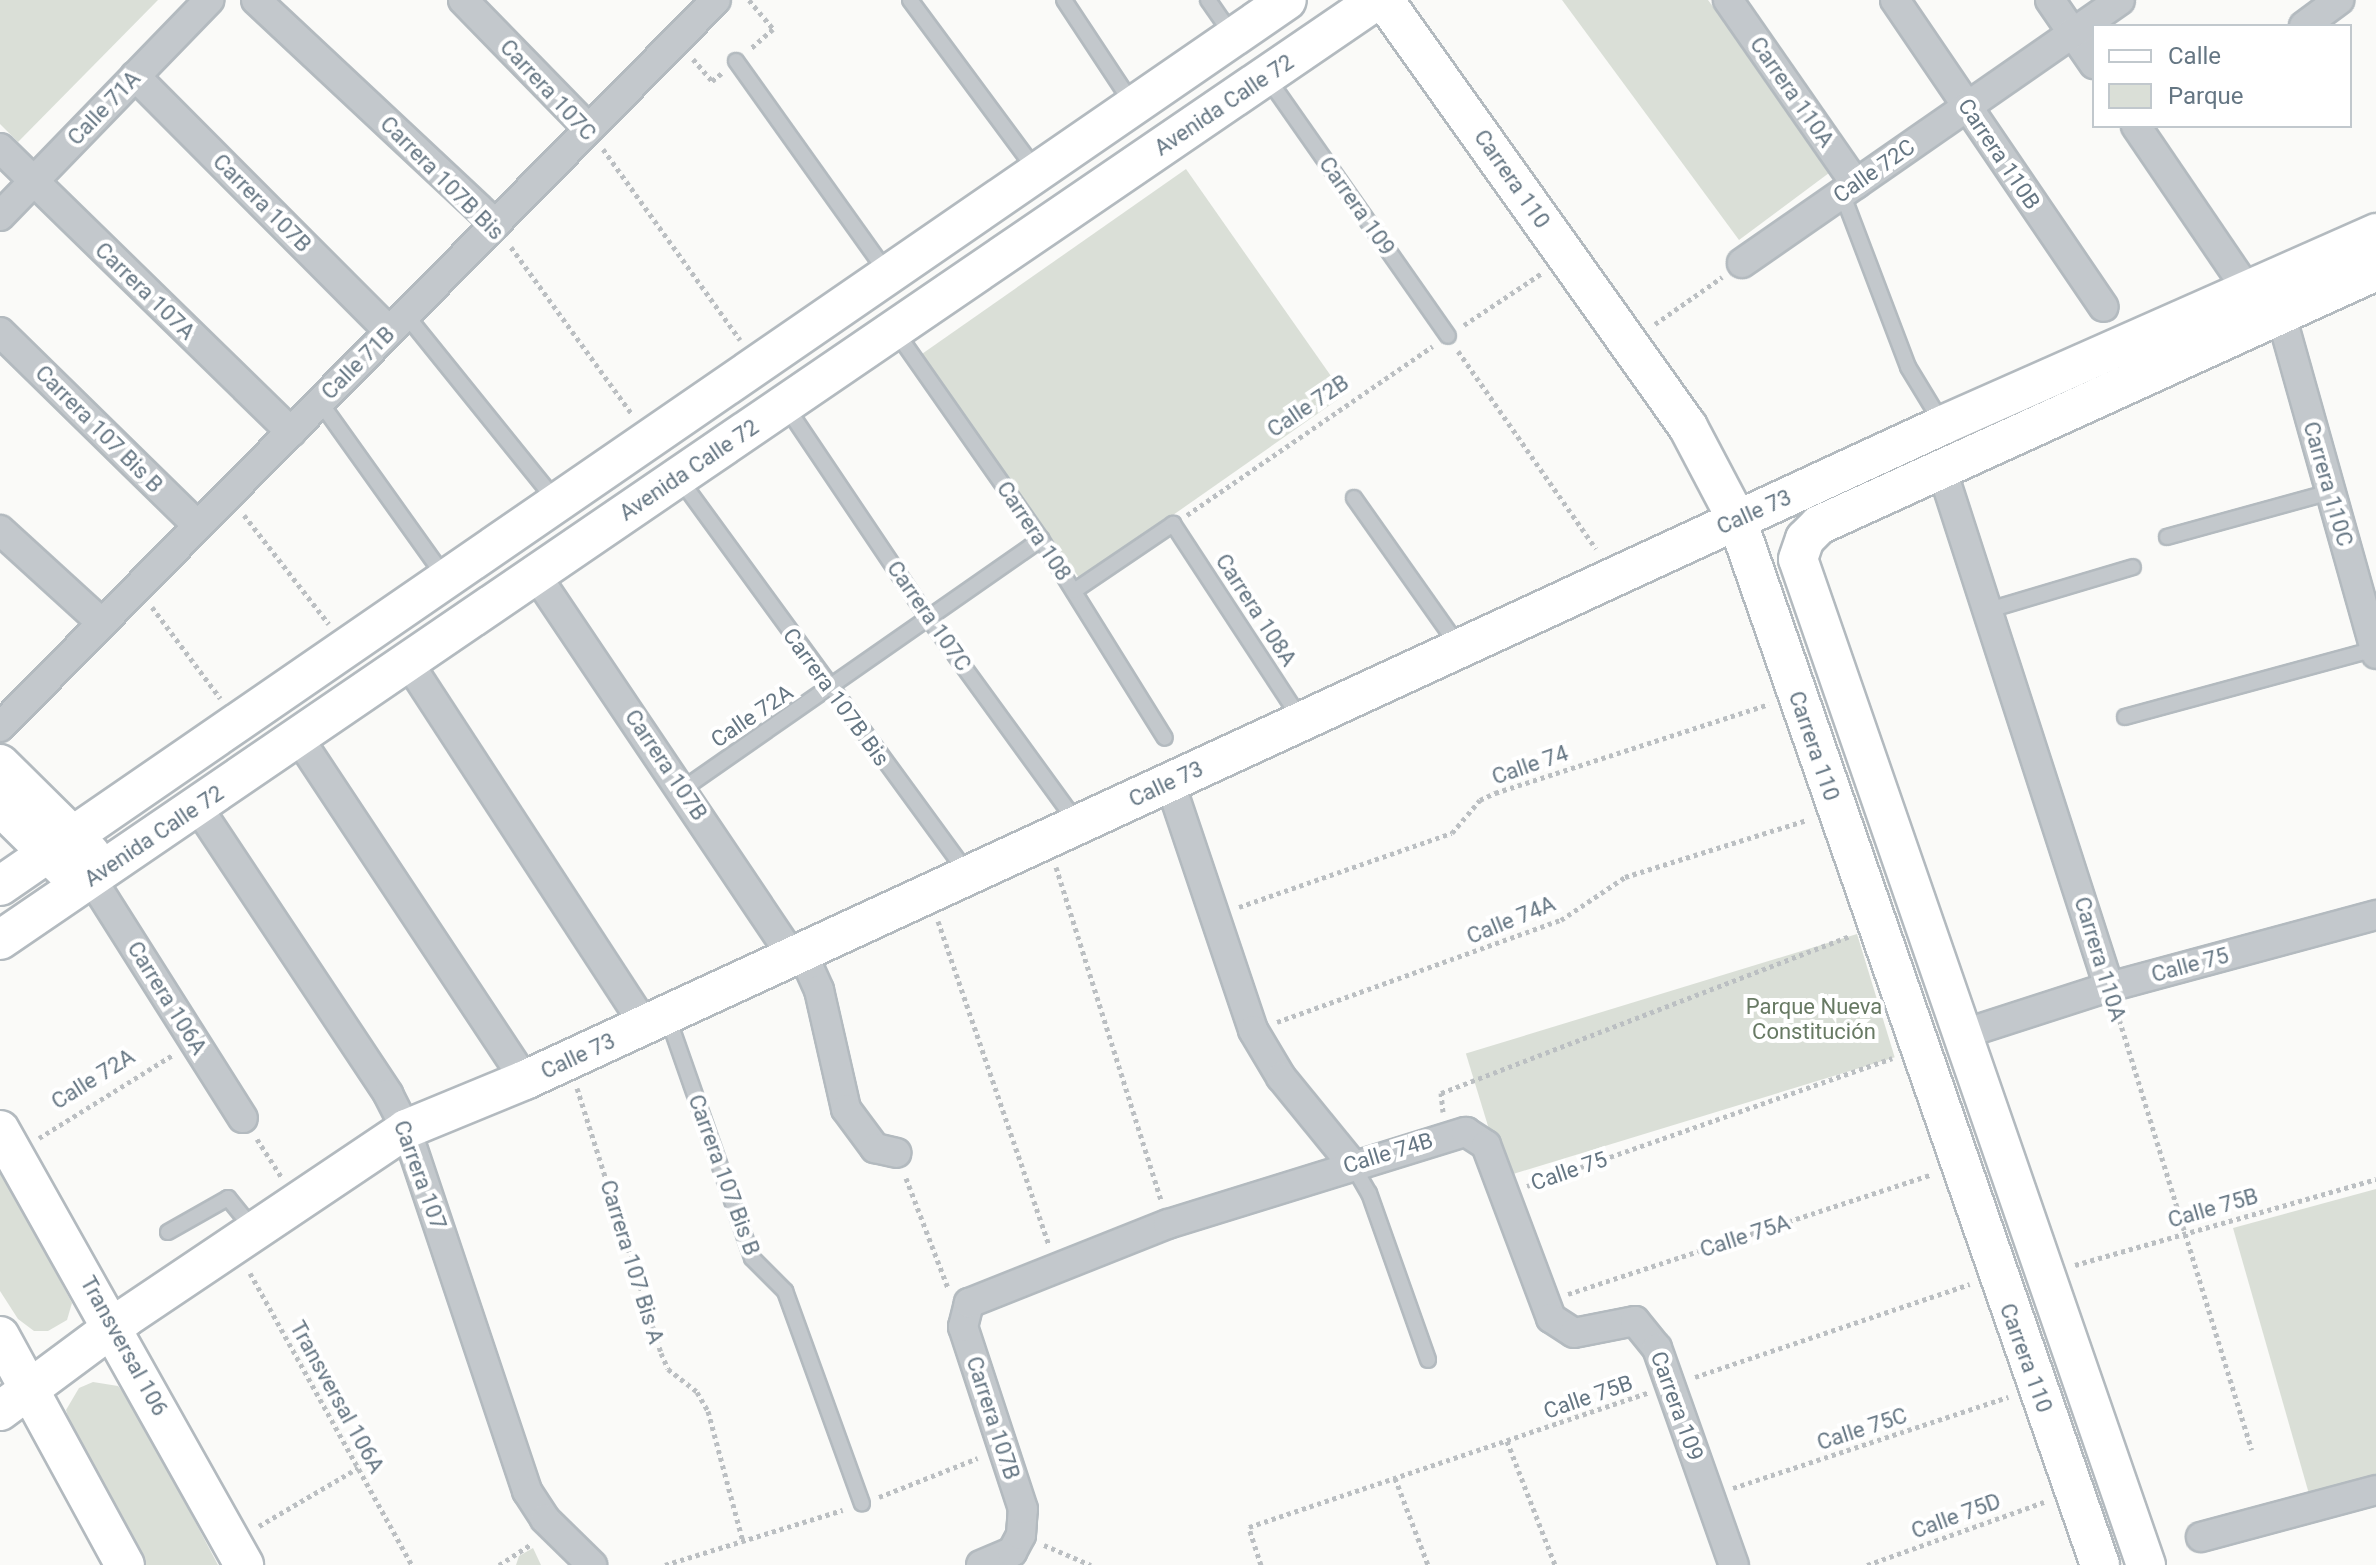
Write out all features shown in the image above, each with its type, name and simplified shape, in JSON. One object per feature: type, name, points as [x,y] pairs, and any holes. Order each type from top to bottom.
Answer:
[{"type":"main road","name":"Avenida Calle 72","points":[[0,886],[1287,0]]},
{"type":"main road","name":"Avenida Calle 72","points":[[0,940],[1377,0]]},
{"type":"main road","name":"Carrera 110","points":[[1384,0],[1704,452],[1737,520],[2100,1565]]},
{"type":"main road","name":"Calle 73","points":[[13,1400],[114,1326],[406,1129],[525,1080],[1943,425],[2376,233]]},
{"type":"main road","name":"Calle 73","points":[[1800,550],[1819,525],[2376,271]]},
{"type":"main road","name":"Carrera 110","points":[[1800,550],[1799,572],[2146,1565]]},
{"type":"main road","name":"Carrera 106A","points":[[0,764],[61,845],[93,878]]},
{"type":"main road","name":"Carrera 106A","points":[[0,806],[61,845]]},
{"type":"main road","name":"Transversal 106","points":[[7,1142],[114,1326],[238,1554]]},
{"type":"main road","points":[[0,1336],[13,1400],[125,1565]]},
{"type":"street","name":"Calle 71A","points":[[0,216],[209,0]]},
{"type":"street","name":"Carrera 107B Bis","points":[[256,0],[495,224]]},
{"type":"street","name":"Carrera 107C","points":[[463,0],[589,129]]},
{"type":"street","name":"Carrera 110A","points":[[1728,0],[1849,188]]},
{"type":"street","name":"Carrera 110B","points":[[1895,0],[2104,307]]},
{"type":"street","points":[[2050,0],[2092,61]]},
{"type":"street","name":"Calle 72C","points":[[1742,263],[2120,0]]},
{"type":"street","points":[[2307,24],[2339,0]]},
{"type":"street","name":"Calle 71B","points":[[0,727],[589,129],[703,4]]},
{"type":"street","name":"Carrera 107B","points":[[135,76],[398,323]]},
{"type":"street","points":[[2150,131],[2248,291]]},
{"type":"street","name":"Carrera 107A","points":[[0,148],[291,432]]},
{"type":"street","name":"Carrera 110C","points":[[2281,315],[2330,492],[2366,582],[2375,651]]},
{"type":"street","name":"Carrera 107 Bis B","points":[[0,332],[198,526]]},
{"type":"street","name":"Carrera 110A","points":[[1942,470],[2109,987]]},
{"type":"street","points":[[0,530],[102,623]]},
{"type":"street","name":"Carrera 107B","points":[[536,575],[798,955],[823,1003],[846,1109],[875,1148],[896,1153]]},
{"type":"street","name":"Carrera 107 Bis B","points":[[408,662],[656,1020]]},
{"type":"street","points":[[298,737],[525,1080]]},
{"type":"street","points":[[1170,783],[1253,1030],[1281,1077],[1352,1164]]},
{"type":"street","name":"Carrera 107","points":[[197,806],[406,1129],[527,1491],[554,1528],[592,1565]]},
{"type":"street","name":"Carrera 106A","points":[[93,878],[243,1118]]},
{"type":"street","name":"Calle 75","points":[[1960,1035],[2109,987],[2376,915]]},
{"type":"street","name":"Calle 74B","points":[[963,1327],[969,1303],[1057,1266],[1168,1224],[1454,1133]]},
{"type":"street","name":"Carrera 109","points":[[1454,1133],[1476,1135],[1486,1145],[1551,1318],[1574,1333],[1635,1321],[1657,1348],[1734,1565]]},
{"type":"street","name":"Carrera 107B","points":[[963,1327],[1022,1522]]},
{"type":"street","points":[[2201,1537],[2376,1490]]},
{"type":"street","points":[[981,1565],[1012,1552],[1022,1522]]},
{"type":"lane","points":[[910,0],[1038,172]]},
{"type":"lane","points":[[1064,0],[1134,106]]},
{"type":"lane","points":[[1208,0],[1233,37]]},
{"type":"lane","points":[[736,61],[889,275]]},
{"type":"lane","name":"Carrera 109","points":[[1266,76],[1448,336]]},
{"type":"lane","points":[[1849,188],[1908,367],[1943,425]]},
{"type":"lane","name":"Carrera 107B","points":[[398,323],[557,503]]},
{"type":"lane","name":"Carrera 108","points":[[895,329],[1041,539],[1165,738]]},
{"type":"lane","points":[[320,402],[447,579]]},
{"type":"lane","name":"Carrera 107C","points":[[785,405],[929,619],[1063,832]]},
{"type":"lane","name":"Carrera 107B Bis","points":[[678,477],[829,689],[968,876]]},
{"type":"lane","points":[[2167,537],[2330,492]]},
{"type":"lane","points":[[1354,498],[1460,648]]},
{"type":"lane","points":[[1074,591],[1173,524]]},
{"type":"lane","name":"Carrera 108A","points":[[1173,524],[1302,721]]},
{"type":"lane","name":"Calle 72A","points":[[683,789],[1041,539]]},
{"type":"lane","points":[[1989,610],[2133,567]]},
{"type":"lane","points":[[2125,717],[2375,651]]},
{"type":"lane","name":"Carrera 107 Bis B","points":[[656,1020],[752,1258],[785,1291],[862,1504]]},
{"type":"lane","points":[[1352,1164],[1369,1193],[1428,1360]]},
{"type":"lane","points":[[168,1232],[228,1198],[244,1237]]},
{"type":"path","name":"Carrera 107C","points":[[589,129],[740,340]]},
{"type":"path","name":"Carrera 107B Bis","points":[[495,224],[633,415]]},
{"type":"path","name":"Calle 72B","points":[[1173,524],[1566,257]]},
{"type":"path","points":[[1628,343],[1742,263]]},
{"type":"path","points":[[1448,336],[1615,576]]},
{"type":"path","points":[[228,495],[329,625]]},
{"type":"path","points":[[137,587],[221,700]]},
{"type":"path","name":"Calle 74","points":[[1214,916],[1452,833],[1480,800],[1495,793],[1782,700]]},
{"type":"path","name":"Calle 74A","points":[[1253,1030],[1549,925],[1625,877],[1821,815]]},
{"type":"path","points":[[1063,832],[1168,1224]]},
{"type":"path","points":[[928,894],[1057,1266]]},
{"type":"path","name":"Calle 74B","points":[[1454,1133],[1439,1106],[1441,1093],[1865,929]]},
{"type":"path","name":"Carrera 110A","points":[[2109,987],[2252,1450]]},
{"type":"path","name":"Calle 72A","points":[[7,1142],[195,1042]]},
{"type":"path","name":"Calle 75","points":[[1504,1194],[1906,1053]]},
{"type":"path","name":"Carrera 107 Bis A","points":[[568,1060],[661,1353],[668,1369],[697,1392],[708,1411],[743,1542]]},
{"type":"path","points":[[243,1118],[297,1201]]},
{"type":"path","name":"Calle 75A","points":[[1545,1302],[1945,1171]]},
{"type":"path","name":"Calle 75B","points":[[2059,1270],[2376,1179]]},
{"type":"path","name":"Transversal 106A","points":[[244,1237],[358,1468],[412,1565]]},
{"type":"path","name":"Calle 75B","points":[[1261,1565],[1249,1527],[1982,1280]]},
{"type":"path","name":"Calle 75C","points":[[1709,1496],[2024,1392]]},
{"type":"path","points":[[1507,1441],[1555,1565]]},
{"type":"path","points":[[665,1565],[862,1504],[1002,1449]]},
{"type":"path","points":[[238,1554],[358,1468]]},
{"type":"path","points":[[1395,1478],[1428,1565]]},
{"type":"path","name":"Calle 75D","points":[[1867,1565],[2055,1498]]},
{"type":"path","points":[[1022,1522],[1091,1565]]},
{"type":"path","points":[[499,1565],[554,1528]]},
{"type":"path","points":[[513,1565],[517,1554]]},
{"type":"green space","points":[[0,0],[158,0],[18,142],[0,124]]},
{"type":"green space","points":[[1562,0],[1708,0],[1833,170],[1739,240]]},
{"type":"green space","points":[[1186,169],[1344,395],[1081,580],[922,354]]},
{"type":"green space","name":"Parque Nueva Constitución","points":[[1857,934],[1895,1057],[1504,1177],[1466,1054]]},
{"type":"green space","points":[[0,1167],[72,1303],[67,1320],[48,1331],[34,1331],[18,1319],[0,1291]]},
{"type":"green space","points":[[2376,1189],[2376,1485],[2311,1501],[2233,1228]]},
{"type":"green space","points":[[93,1382],[118,1386],[134,1406],[218,1565],[142,1565],[75,1440],[66,1410],[79,1388]]},
{"type":"green space","points":[[533,1548],[541,1565],[516,1565],[519,1556]]}]
